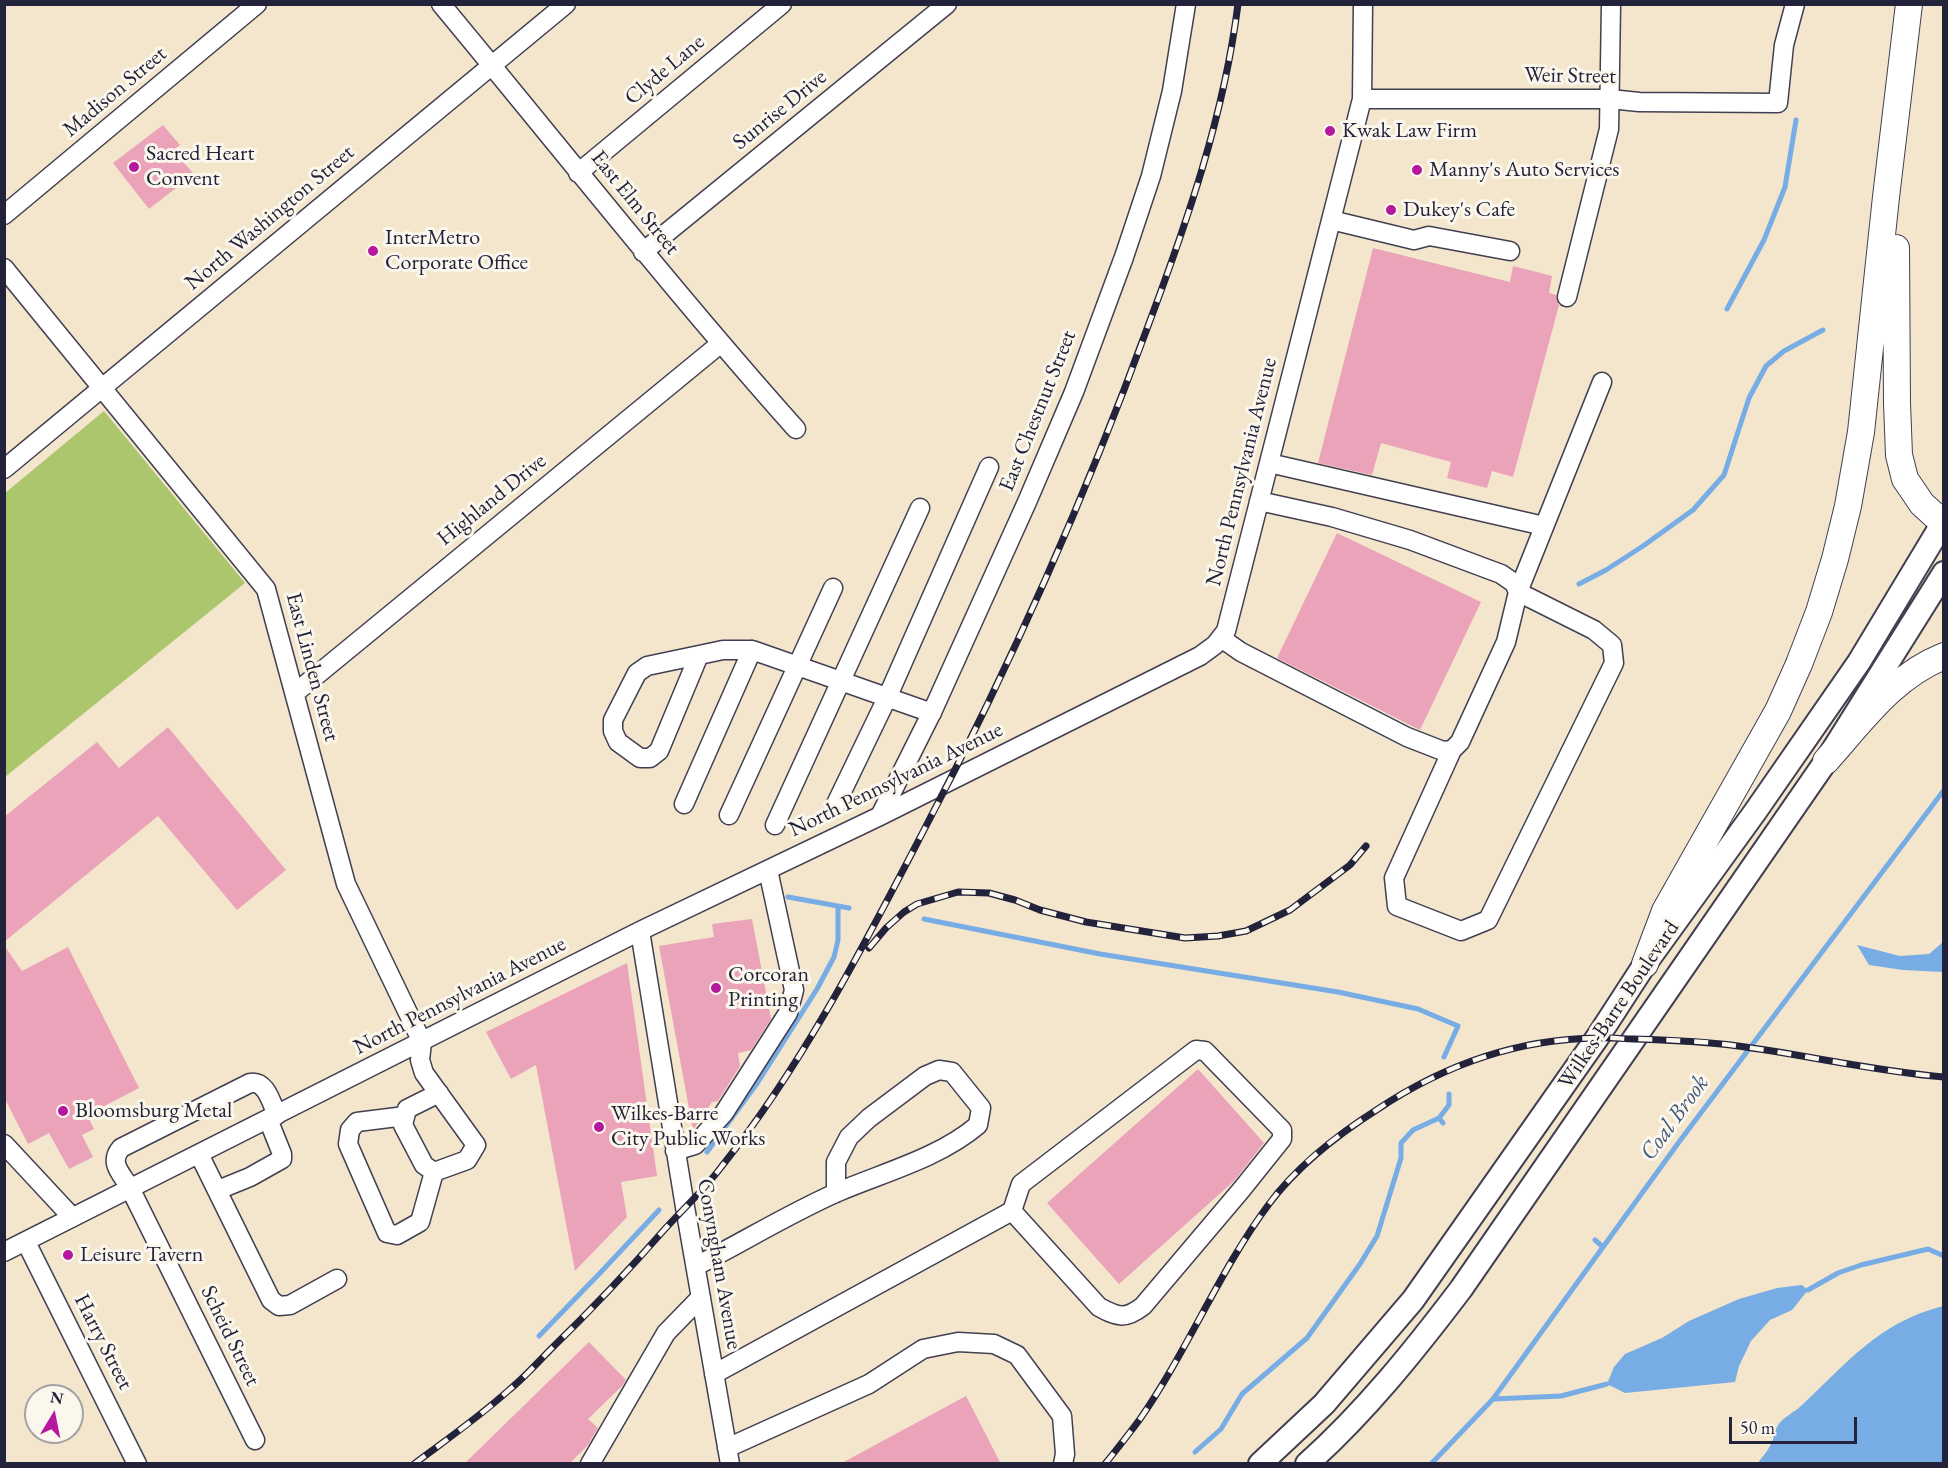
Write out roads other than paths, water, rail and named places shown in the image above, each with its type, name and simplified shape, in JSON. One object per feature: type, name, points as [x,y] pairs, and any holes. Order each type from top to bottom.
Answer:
[{"type":"highway","points":[[1645,964],[1665,911],[1778,711],[1819,612],[1835,560],[1848,506],[1861,432],[1909,4]]},
{"type":"highway","points":[[1906,38],[1895,268],[1899,455],[1905,478],[1922,504],[1943,522]]},
{"type":"highway","points":[[1826,761],[1873,707],[1896,685],[1916,670],[1944,656]]},
{"type":"main road","name":"Wilkes-Barre Boulevard","points":[[1260,1464],[1324,1404],[1413,1300],[1597,1038],[1645,964],[1755,812],[1859,662],[1943,522]]},
{"type":"main road","name":"Wilkes-Barre Boulevard","points":[[1307,1464],[1331,1442],[1406,1360],[1461,1289],[1826,761],[1944,573]]},
{"type":"street","name":"Madison Street","points":[[4,215],[257,4]]},
{"type":"street","name":"East Elm Street","points":[[441,4],[643,252],[720,344],[796,429]]},
{"type":"street","name":"North Washington Street","points":[[4,469],[566,4]]},
{"type":"street","name":"Clyde Lane","points":[[578,173],[782,4]]},
{"type":"street","name":"Sunrise Drive","points":[[643,252],[947,4]]},
{"type":"street","name":"East Chestnut Street","points":[[880,816],[932,714],[1069,403],[1124,257],[1151,176],[1172,92],[1186,4]]},
{"type":"street","name":"North Pennsylvania Avenue","points":[[4,1252],[640,931],[880,816],[1200,656],[1215,645],[1226,631],[1362,99],[1363,4]]},
{"type":"street","points":[[1567,297],[1609,129],[1611,4]]},
{"type":"street","name":"Weir Street","points":[[1362,99],[1610,99],[1639,102],[1778,103],[1784,45],[1795,4]]},
{"type":"street","points":[[1331,220],[1414,240],[1429,236],[1510,251]]},
{"type":"street","name":"East Linden Street","points":[[4,268],[266,589],[346,884],[422,1042]]},
{"type":"street","name":"Highland Drive","points":[[295,693],[720,344]]},
{"type":"street","points":[[1259,501],[1410,540],[1501,573],[1515,583],[1518,591],[1594,630],[1612,645],[1614,663],[1488,921],[1461,930],[1397,906],[1394,878],[1452,750],[1460,742],[1506,642],[1518,591],[1602,382]]},
{"type":"street","points":[[1269,463],[1544,526]]},
{"type":"street","points":[[834,808],[887,698],[988,467]]},
{"type":"street","points":[[775,825],[920,508]]},
{"type":"street","points":[[729,815],[834,588]]},
{"type":"street","points":[[1221,638],[1241,652],[1407,737],[1443,751],[1452,750]]},
{"type":"street","points":[[699,655],[659,751],[650,758],[640,758],[618,742],[613,731],[613,720],[637,673],[647,666],[699,655],[723,650],[752,650],[932,714]]},
{"type":"street","points":[[684,804],[752,650]]},
{"type":"street","points":[[675,1151],[695,1145],[724,1113],[788,1013],[794,990],[768,870]]},
{"type":"street","name":"Conyngham Avenue","points":[[640,931],[675,1151],[728,1456]]},
{"type":"street","points":[[422,1042],[421,1065],[424,1073],[476,1145],[467,1160],[434,1172]]},
{"type":"street","points":[[714,1374],[1012,1211],[1021,1184],[1196,1050],[1205,1051],[1282,1130],[1282,1139],[1242,1189],[1143,1306],[1131,1315],[1116,1316],[1099,1307],[1012,1211]]},
{"type":"street","points":[[696,1266],[836,1193],[925,1156],[969,1133],[978,1125],[981,1108],[952,1072],[939,1070],[925,1076],[869,1118],[849,1137],[836,1162],[836,1193]]},
{"type":"street","name":"Scheid Street","points":[[255,1440],[130,1188],[114,1161],[115,1155],[121,1148],[250,1083],[256,1082],[262,1085],[272,1117]]},
{"type":"street","points":[[434,1172],[424,1165],[403,1125],[407,1109],[439,1093]]},
{"type":"street","points":[[405,1116],[357,1122],[350,1130],[348,1144],[387,1233],[397,1235],[420,1222],[434,1172]]},
{"type":"street","points":[[218,1190],[250,1177],[282,1159],[272,1117]]},
{"type":"street","points":[[4,1144],[72,1217]]},
{"type":"street","points":[[199,1154],[271,1300],[279,1306],[290,1305],[338,1279]]},
{"type":"street","name":"Harry Street","points":[[26,1242],[137,1464]]},
{"type":"street","points":[[590,1464],[666,1333],[701,1297]]},
{"type":"street","points":[[728,1456],[869,1384],[923,1349],[958,1342],[994,1344],[1017,1355],[1062,1416],[1065,1454],[1063,1464]]},
{"type":"water","points":[[1943,942],[1943,972],[1869,965],[1857,945],[1900,956],[1929,954]]},
{"type":"water","points":[[1802,1285],[1808,1290],[1792,1310],[1770,1320],[1751,1341],[1739,1366],[1735,1382],[1625,1393],[1607,1384],[1614,1367],[1625,1354],[1662,1338],[1689,1321],[1739,1299],[1777,1288]]},
{"type":"water","points":[[1943,1306],[1943,1463],[1758,1463],[1770,1447],[1776,1429],[1782,1420],[1801,1406],[1865,1346],[1900,1323],[1920,1313]]},
{"type":"waterway","points":[[1727,309],[1764,240],[1785,187],[1796,120]]},
{"type":"waterway","points":[[1579,584],[1643,546],[1693,510],[1724,475],[1749,398],[1766,366],[1784,351],[1823,330]]},
{"type":"waterway","name":"Coal Brook","points":[[1431,1464],[1493,1399],[1679,1142],[1944,790]]},
{"type":"waterway","points":[[788,897],[849,908]]},
{"type":"waterway","points":[[707,1152],[758,1082],[817,989],[834,957],[838,940],[838,906]]},
{"type":"waterway","points":[[924,919],[1100,954],[1338,992],[1418,1009],[1458,1026],[1444,1057]]},
{"type":"waterway","points":[[1443,1123],[1439,1118],[1449,1105],[1449,1094]]},
{"type":"waterway","points":[[1195,1452],[1221,1429],[1242,1394],[1307,1338],[1360,1264],[1377,1236],[1401,1158],[1401,1143],[1413,1130],[1439,1118]]},
{"type":"waterway","points":[[539,1336],[659,1210]]},
{"type":"waterway","points":[[1595,1240],[1603,1247]]},
{"type":"waterway","points":[[1808,1290],[1838,1273],[1861,1265],[1928,1249],[1944,1256]]},
{"type":"waterway","points":[[1493,1399],[1561,1396],[1607,1384]]},
{"type":"railway","points":[[414,1464],[498,1400],[520,1380],[609,1290],[701,1191],[752,1127],[780,1086],[856,959],[987,705],[1045,581],[1099,454],[1190,208],[1224,87],[1238,4]]},
{"type":"railway","points":[[869,948],[904,912],[917,904],[958,892],[989,893],[1086,922],[1185,938],[1246,931],[1290,910],[1350,865],[1366,846]]},
{"type":"railway","points":[[1105,1464],[1157,1393],[1234,1256],[1269,1204],[1292,1176],[1348,1129],[1403,1093],[1455,1067],[1510,1049],[1539,1043],[1602,1038],[1725,1044],[1892,1071],[1944,1077]]},
{"type":"place","name":"Kwak Law Firm","points":[[1330,131]]},
{"type":"place","name":"Sacred Heart Convent","points":[[134,167]]},
{"type":"place","name":"Manny's Auto Services","points":[[1417,170]]},
{"type":"place","name":"Dukey's Cafe","points":[[1391,210]]},
{"type":"place","name":"InterMetro Corporate Office","points":[[373,251]]},
{"type":"place","name":"Corcoran Printing","points":[[716,988]]},
{"type":"place","name":"Bloomsburg Metal","points":[[63,1111]]},
{"type":"place","name":"Wilkes-Barre City Public Works","points":[[599,1127]]},
{"type":"place","name":"Leisure Tavern","points":[[68,1255]]}]
